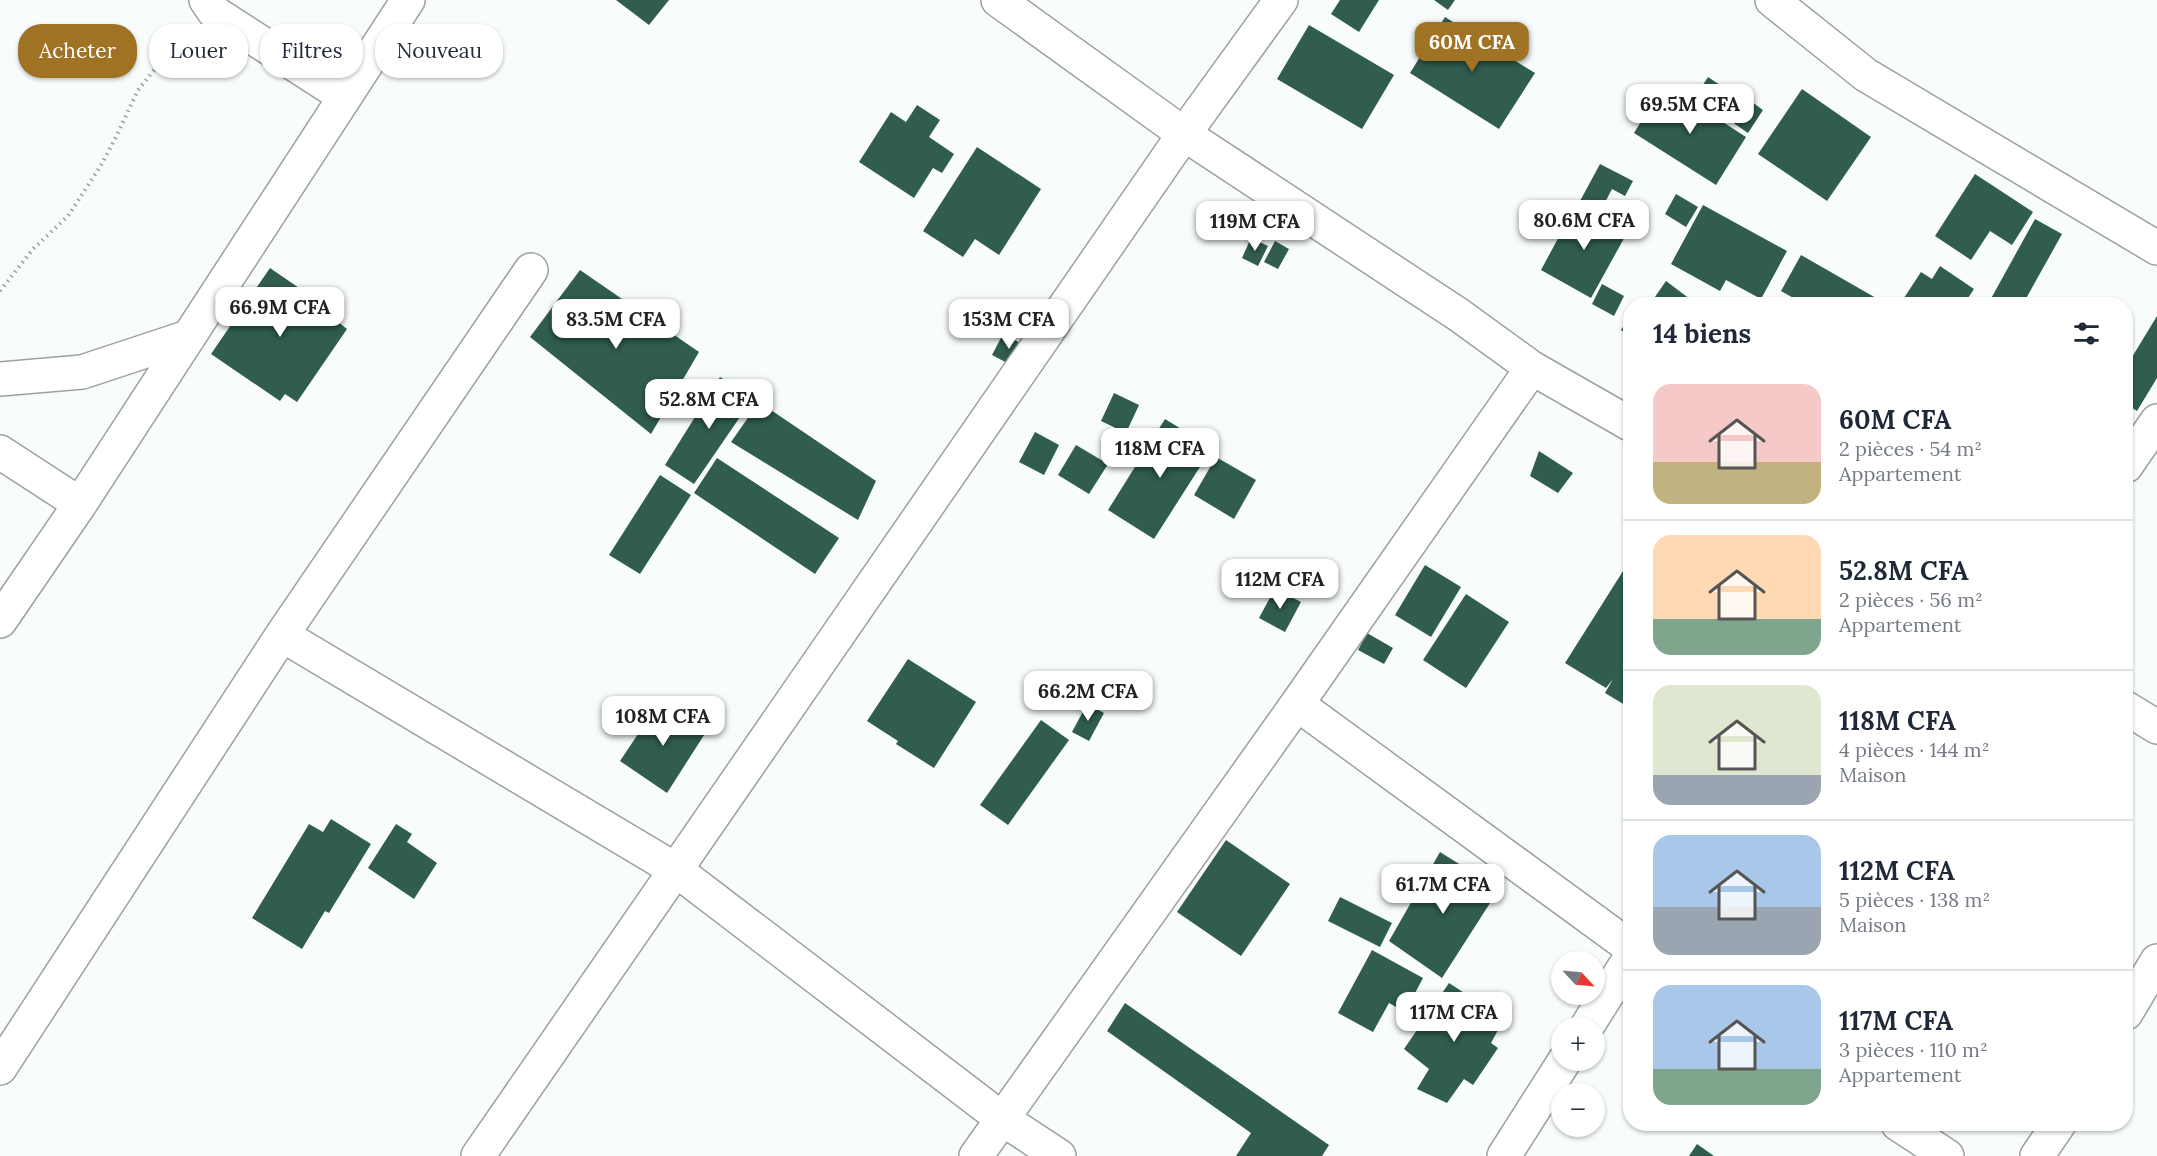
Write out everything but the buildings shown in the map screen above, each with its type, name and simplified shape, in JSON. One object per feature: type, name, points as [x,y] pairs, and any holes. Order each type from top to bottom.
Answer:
[{"type":"street","points":[[0,621],[80,504],[408,0]]},
{"type":"street","points":[[998,0],[1184,134],[1459,315],[1532,368],[1623,420]]},
{"type":"street","points":[[478,1156],[1184,134],[1281,0]]},
{"type":"street","points":[[1772,0],[1866,75],[2157,248]]},
{"type":"street","points":[[210,7],[345,96]]},
{"type":"street","points":[[0,1068],[282,635],[531,270]]},
{"type":"street","points":[[0,379],[82,372],[188,337]]},
{"type":"street","points":[[975,1156],[1298,704],[1532,368]]},
{"type":"street","points":[[2133,456],[2157,421]]},
{"type":"street","points":[[0,452],[80,504]]},
{"type":"street","points":[[282,635],[676,870],[1001,1118],[1059,1156]]},
{"type":"street","points":[[1298,704],[1623,942]]},
{"type":"street","points":[[2133,712],[2157,727]]},
{"type":"street","points":[[2133,1001],[2157,961]]},
{"type":"street","points":[[1593,1017],[1623,969]]},
{"type":"street","points":[[1504,1156],[1558,1071]]},
{"type":"street","points":[[1909,1131],[1947,1156]]},
{"type":"street","points":[[2037,1156],[2054,1131]]},
{"type":"path","points":[[0,291],[33,249],[68,216],[100,168],[138,90],[176,43],[210,7]]}]
